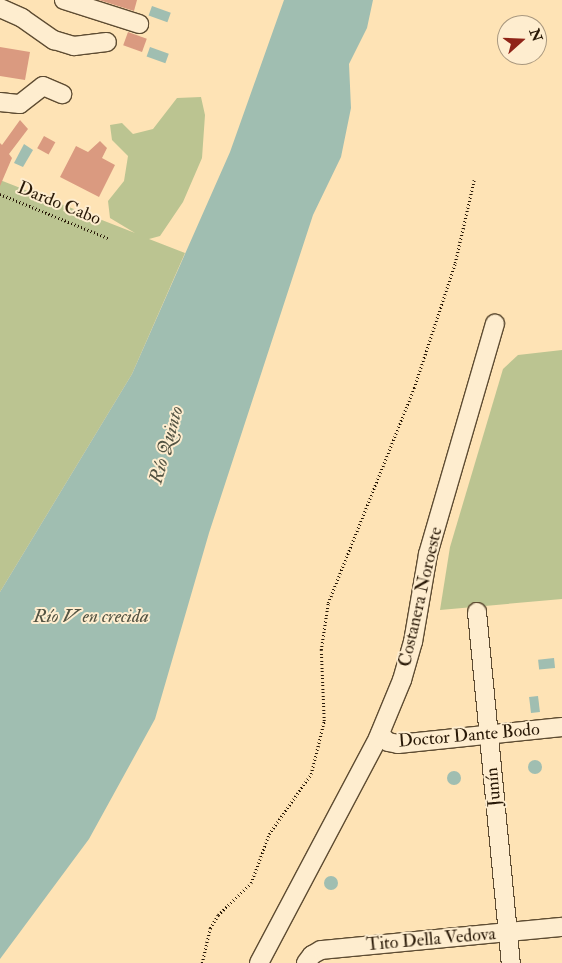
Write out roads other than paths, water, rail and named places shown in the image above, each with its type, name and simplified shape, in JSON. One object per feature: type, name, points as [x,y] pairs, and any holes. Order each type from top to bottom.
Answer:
[{"type":"street","points":[[64,0],[138,24]]},
{"type":"street","points":[[0,8],[22,18],[54,40],[74,46],[107,42]]},
{"type":"street","points":[[0,102],[20,104],[43,86],[62,94]]},
{"type":"street","name":"Costanera Noroeste","points":[[259,963],[380,734],[413,642],[428,554],[495,324]]},
{"type":"street","name":"Junín","points":[[478,612],[511,963]]},
{"type":"street","name":"Doctor Dante Bodo","points":[[380,734],[388,742],[398,744],[562,727]]},
{"type":"street","name":"Tito Della Vedova","points":[[306,963],[312,955],[321,950],[562,927]]},
{"type":"water","name":"Río V en crecida","points":[[284,0],[373,0],[367,28],[349,64],[351,108],[341,157],[313,215],[209,533],[155,719],[89,839],[0,959],[0,592],[132,374],[230,152]]},
{"type":"water","points":[[152,6],[171,13],[167,22],[149,15]]},
{"type":"water","points":[[150,47],[169,54],[165,63],[147,56]]},
{"type":"water","points":[[24,144],[33,150],[23,167],[14,163]]},
{"type":"water","points":[[554,658],[555,668],[539,670],[538,660]]},
{"type":"water","points":[[538,696],[540,712],[531,713],[529,697]]},
{"type":"water","points":[[532,760],[538,760],[542,767],[538,774],[532,774],[528,770],[528,764]]},
{"type":"water","points":[[451,771],[457,771],[461,778],[457,785],[451,785],[447,781],[447,775]]},
{"type":"water","points":[[328,876],[334,876],[338,883],[334,890],[328,890],[324,886],[324,880]]},
{"type":"water label","name":"Río Quinto","points":[[167,445]]}]
